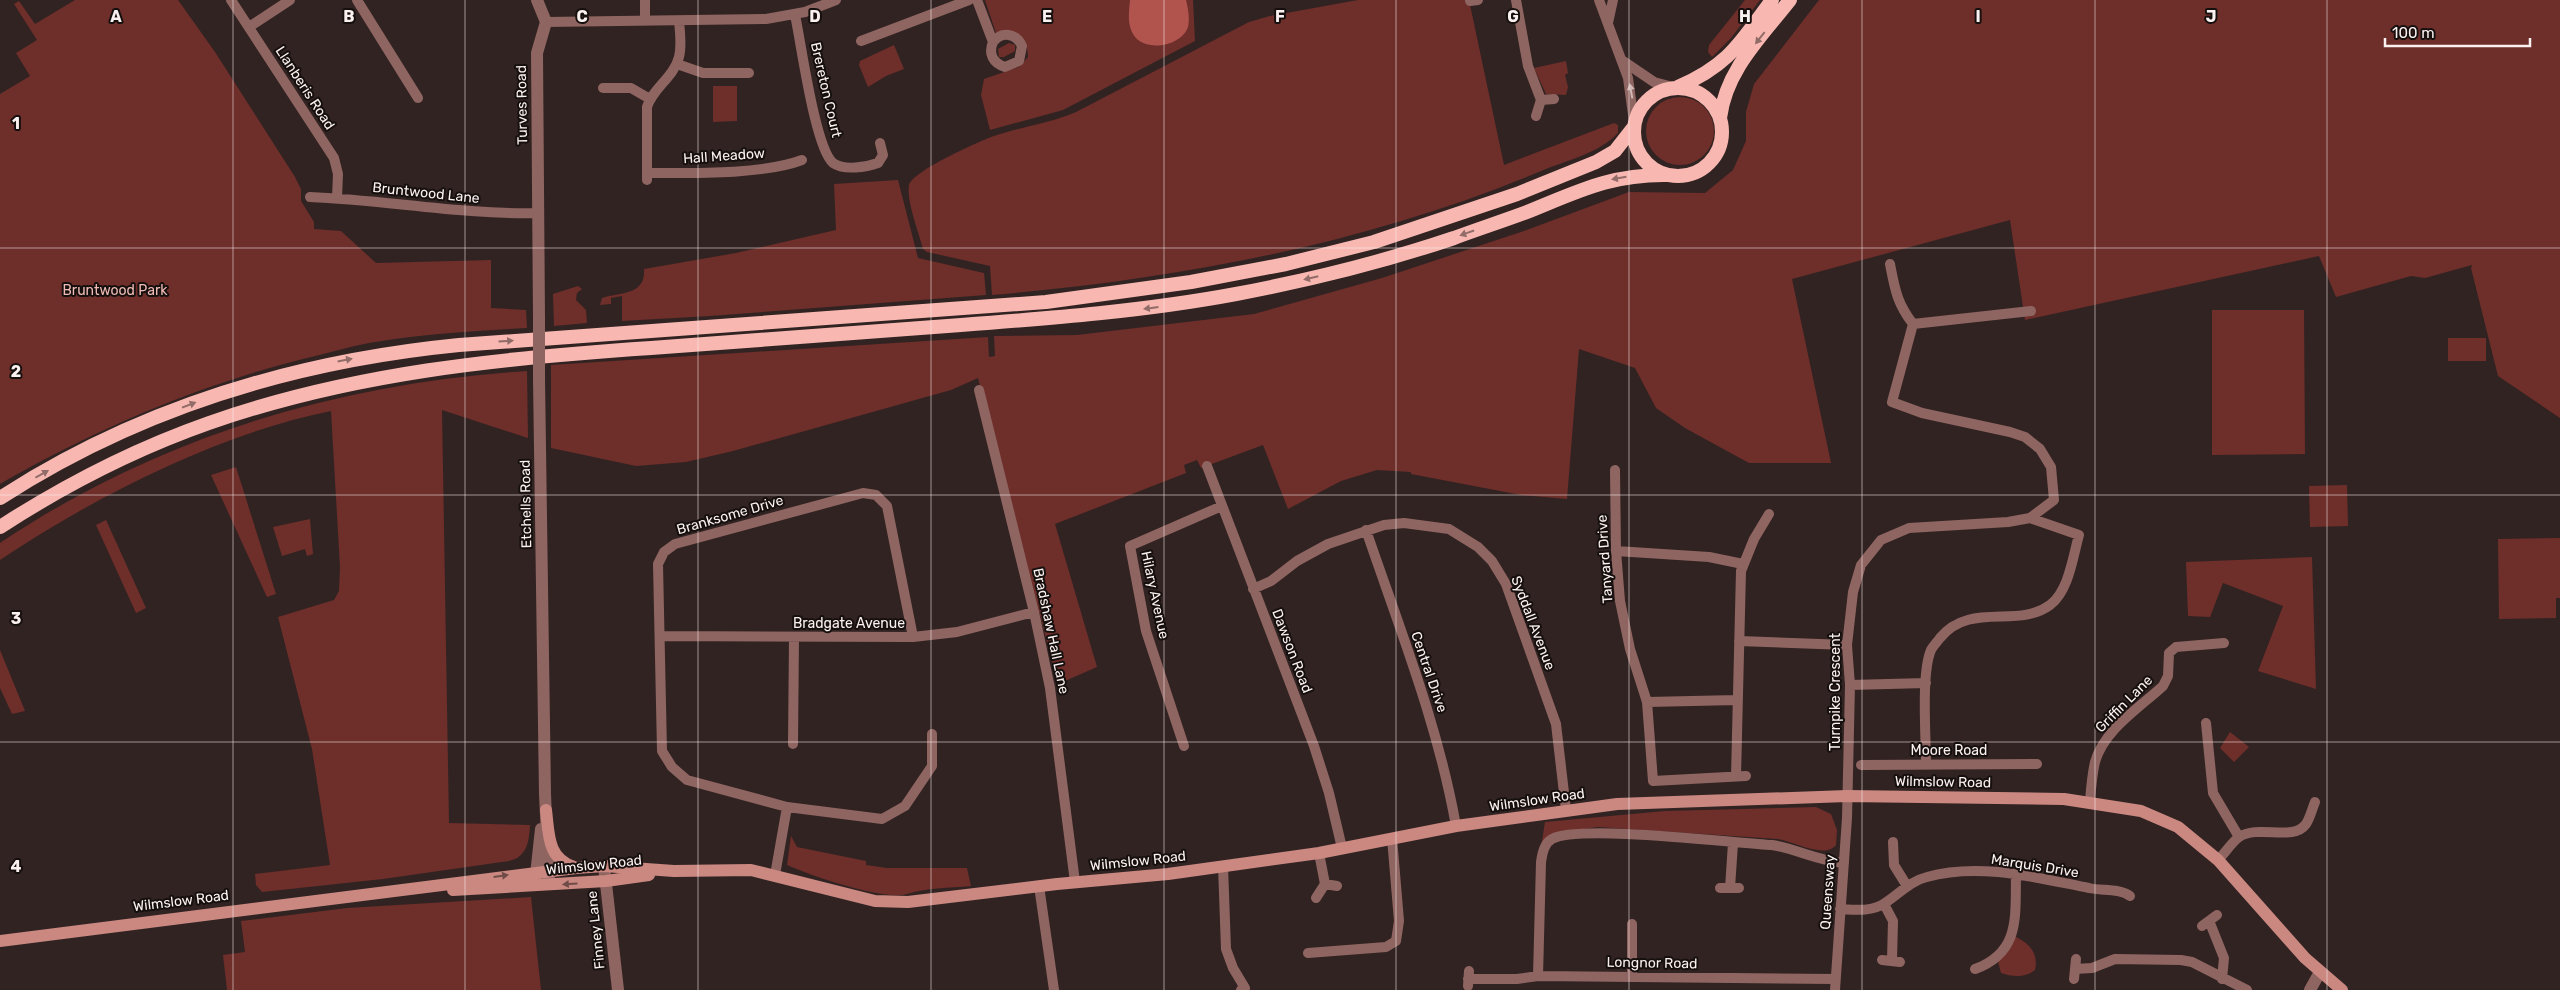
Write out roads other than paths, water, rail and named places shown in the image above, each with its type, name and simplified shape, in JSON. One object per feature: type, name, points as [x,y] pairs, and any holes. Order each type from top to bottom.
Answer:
[{"type":"highway","points":[[0,498],[67,460],[135,426],[238,388],[317,366],[380,354],[450,346],[1046,302],[1191,282],[1304,260],[1444,220],[1596,162],[1615,151],[1634,125],[1638,111],[1648,98],[1661,91],[1702,76],[1725,60],[1772,0]]},
{"type":"highway","points":[[0,527],[82,479],[178,434],[242,412],[348,385],[415,372],[515,358],[1046,319],[1194,302],[1288,284],[1388,258],[1505,220],[1607,180],[1631,176],[1685,176],[1695,172],[1711,161],[1720,144],[1720,118],[1725,90],[1733,74],[1790,0]]},
{"type":"highway","points":[[1676,87],[1702,94],[1712,104],[1720,118]]},
{"type":"highway","points":[[1634,125],[1636,148],[1643,160],[1657,171],[1668,175]]},
{"type":"main road","name":"Wilmslow Road","points":[[366,893],[550,885],[606,881],[674,871],[734,868],[775,874],[836,893],[886,902],[950,898],[1039,886],[1223,866],[1319,853],[1456,826],[1566,810],[1652,802],[1847,796],[2064,798],[2141,810],[2159,817],[2190,836],[2218,860],[2286,938],[2320,972],[2342,990]]},
{"type":"main road","points":[[546,810],[550,845],[562,863],[576,868]]},
{"type":"main road","name":"Wilmslow Road","points":[[0,941],[536,871],[604,866],[674,871]]},
{"type":"street","name":"Llanberis Road","points":[[231,0],[334,158],[338,174],[338,198]]},
{"type":"street","points":[[249,27],[290,0]]},
{"type":"street","points":[[357,0],[418,98]]},
{"type":"street","points":[[536,0],[546,22],[766,19],[795,14],[836,0]]},
{"type":"street","points":[[645,0],[645,21]]},
{"type":"street","points":[[861,41],[969,0]]},
{"type":"street","points":[[977,0],[992,42]]},
{"type":"street","points":[[1516,0],[1528,66],[1541,100],[1536,116]]},
{"type":"street","points":[[1599,0],[1623,60],[1631,90],[1634,125]]},
{"type":"street","points":[[1608,24],[1614,0]]},
{"type":"street","name":"Brereton Court","points":[[795,14],[815,116],[830,159],[837,164],[849,166],[862,167],[878,163],[883,155],[880,143]]},
{"type":"street","name":"Hall Meadow","points":[[680,20],[680,48],[676,64],[650,99],[646,115],[647,176],[785,165],[802,160]]},
{"type":"street","name":"Turves Road","points":[[539,213],[537,53],[546,22]]},
{"type":"street","points":[[1623,60],[1654,82],[1676,87]]},
{"type":"street","points":[[676,64],[703,73],[749,73]]},
{"type":"street","points":[[604,88],[631,88],[650,99]]},
{"type":"street","points":[[1541,100],[1554,100]]},
{"type":"street","name":"Bruntwood Lane","points":[[310,197],[338,198],[492,214],[539,213]]},
{"type":"street","name":"Etchells Road","points":[[539,213],[539,379],[545,794],[550,885]]},
{"type":"street","points":[[1890,264],[1895,294],[1900,307],[1913,324],[2031,311]]},
{"type":"street","name":"Turnpike Crescent","points":[[1847,796],[1850,685],[1847,645],[1853,592],[1861,565],[1881,540],[1908,528],[2008,522],[2030,518],[2054,500],[2051,468],[2040,449],[2025,437],[1922,413],[1892,402],[1913,324]]},
{"type":"street","name":"Bradshaw Hall Lane","points":[[979,390],[1034,612],[1050,688],[1076,882]]},
{"type":"street","name":"Dawson Road","points":[[1207,466],[1314,746],[1329,793],[1342,848]]},
{"type":"street","name":"Tanyard Drive","points":[[1615,470],[1616,551],[1620,601],[1630,649],[1647,702],[1653,781],[1741,776],[1738,700]]},
{"type":"street","name":"Branksome Drive","points":[[913,637],[887,506],[876,495],[863,493],[675,544],[664,552],[658,564],[662,751],[672,767],[686,780],[787,806],[882,819],[905,806],[932,766],[932,734]]},
{"type":"street","name":"Hilary Avenue","points":[[1184,746],[1146,631],[1130,546],[1222,506]]},
{"type":"street","points":[[1647,702],[1738,700],[1740,571],[1769,514]]},
{"type":"street","name":"Turnpike Crescent","points":[[1926,683],[1931,650],[1948,628],[1966,619],[2039,611],[2051,604],[2067,577],[2079,535],[2030,518]]},
{"type":"street","name":"Syddall Avenue","points":[[1253,589],[1271,581],[1297,561],[1328,544],[1366,530],[1404,522],[1449,529],[1478,547],[1492,561],[1506,584],[1556,724],[1566,810]]},
{"type":"street","name":"Central Drive","points":[[1366,530],[1437,738],[1448,779],[1456,826]]},
{"type":"street","points":[[1616,551],[1709,557],[1743,564]]},
{"type":"street","name":"Bradgate Avenue","points":[[661,636],[913,637],[957,632],[1034,612]]},
{"type":"street","points":[[793,744],[794,637]]},
{"type":"street","points":[[1739,640],[1847,645]]},
{"type":"street","name":"Griffin Lane","points":[[2090,801],[2096,761],[2103,745],[2112,732],[2162,686],[2168,676],[2169,653],[2176,647],[2224,643]]},
{"type":"street","points":[[1850,685],[1926,683],[1926,764]]},
{"type":"street","points":[[2206,724],[2213,793],[2239,837]]},
{"type":"street","name":"Moore Road","points":[[1861,765],[2038,764]]},
{"type":"street","name":"Etchells Road","points":[[535,886],[545,794]]},
{"type":"street","name":"Queensway","points":[[1835,990],[1847,796]]},
{"type":"street","points":[[2218,860],[2239,837],[2256,831],[2287,833],[2302,828],[2307,823],[2314,802]]},
{"type":"street","points":[[775,874],[787,806]]},
{"type":"street","points":[[1538,976],[1541,862],[1549,841],[1559,836],[1603,833],[1787,847],[1823,861],[1844,863]]},
{"type":"street","points":[[1308,953],[1386,947],[1396,941],[1398,921],[1392,838]]},
{"type":"street","points":[[1893,842],[1894,865],[1907,886]]},
{"type":"street","points":[[1730,888],[1733,843]]},
{"type":"street","points":[[1316,898],[1325,884],[1319,853]]},
{"type":"street","name":"Finney Lane","points":[[604,866],[618,990]]},
{"type":"street","points":[[1223,866],[1226,949],[1243,989]]},
{"type":"street","name":"Marquis Drive","points":[[1840,909],[1862,910],[1884,904],[1907,886],[1924,877],[1943,874],[1993,872],[2016,874],[2090,889],[2124,892],[2130,896]]},
{"type":"street","points":[[1975,969],[1997,958],[2012,935],[2016,874]]},
{"type":"street","points":[[1325,884],[1337,886]]},
{"type":"street","points":[[1039,886],[1054,990]]},
{"type":"street","points":[[1884,904],[1893,921],[1891,960]]},
{"type":"street","points":[[2209,921],[2222,952],[2222,978]]},
{"type":"street","points":[[1632,924],[1632,977]]},
{"type":"street","points":[[2075,969],[2092,968],[2119,958],[2181,960],[2198,965],[2247,990]]},
{"type":"street","points":[[2310,990],[2320,972]]},
{"type":"street","name":"Longnor Road","points":[[1468,978],[1517,979],[1538,976],[1835,979]]},
{"type":"park label","name":"Bruntwood Park","points":[[115,290]]}]
